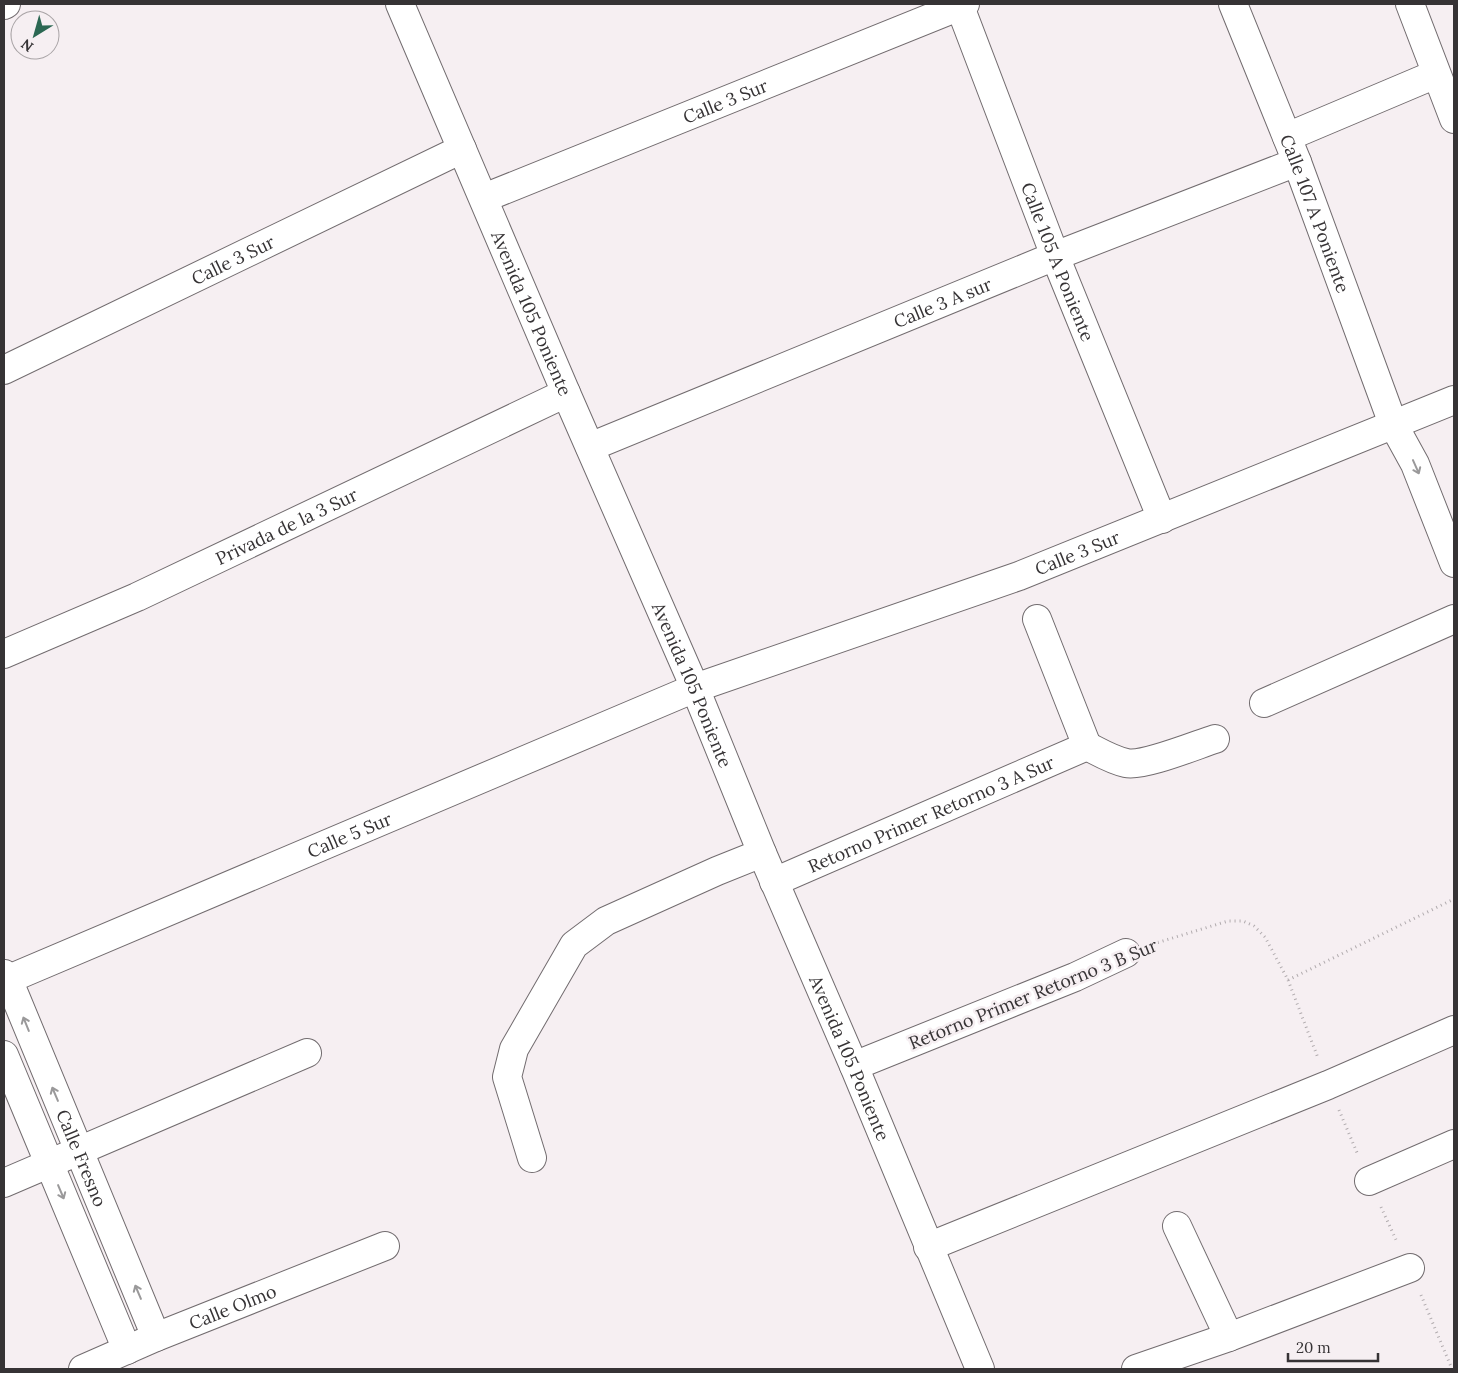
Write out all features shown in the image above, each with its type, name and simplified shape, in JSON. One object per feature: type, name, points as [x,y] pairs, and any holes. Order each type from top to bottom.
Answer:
[{"type":"street","name":"Avenida 105 Poniente","points":[[400,4],[694,688],[980,1369]]},
{"type":"street","name":"Calle 107 A Poniente","points":[[1233,4],[1292,149],[1393,424],[1415,464],[1454,563]]},
{"type":"street","points":[[1410,4],[1454,119]]},
{"type":"street","name":"Calle 3 Sur","points":[[484,198],[962,5]]},
{"type":"street","name":"Calle 105 A Poniente","points":[[962,5],[1055,256],[1162,519]]},
{"type":"street","name":"Calle 3 A sur","points":[[590,447],[1055,256],[1292,149],[1436,74]]},
{"type":"street","name":"Calle 3 Sur","points":[[4,369],[462,149]]},
{"type":"street","name":"Privada de la 3 Sur","points":[[4,654],[137,597],[566,392]]},
{"type":"street","name":"Calle 3 Sur","points":[[694,688],[1019,576],[1393,424],[1453,404]]},
{"type":"street","points":[[1037,618],[1087,746],[1127,763],[1142,763],[1215,739]]},
{"type":"street","points":[[1264,703],[1454,619]]},
{"type":"street","name":"Calle 5 Sur","points":[[5,978],[694,688]]},
{"type":"street","name":"Retorno Primer Retorno 3 A Sur","points":[[774,882],[1087,746]]},
{"type":"street","points":[[532,1158],[507,1077],[514,1049],[574,945],[606,921],[762,853]]},
{"type":"street","name":"Retorno Primer Retorno 3 B Sur","points":[[854,1066],[1075,977],[1126,953]]},
{"type":"street","name":"Calle Fresno","points":[[5,978],[156,1337]]},
{"type":"street","points":[[928,1247],[1328,1085],[1454,1030]]},
{"type":"street","points":[[4,1183],[307,1053]]},
{"type":"street","name":"Calle Fresno","points":[[4,1055],[127,1350]]},
{"type":"street","points":[[1369,1181],[1454,1144]]},
{"type":"street","points":[[1177,1226],[1229,1337]]},
{"type":"street","name":"Calle Olmo","points":[[83,1369],[156,1337],[385,1246]]},
{"type":"street","points":[[1136,1369],[1229,1337],[1410,1268]]},
{"type":"path","points":[[1328,1085],[1288,980],[1454,899]]},
{"type":"path","name":"Retorno Primer Retorno 3 B Sur","points":[[1126,953],[1228,921],[1243,921],[1254,926],[1265,937],[1288,980]]},
{"type":"path","points":[[1410,1268],[1452,1369]]}]
